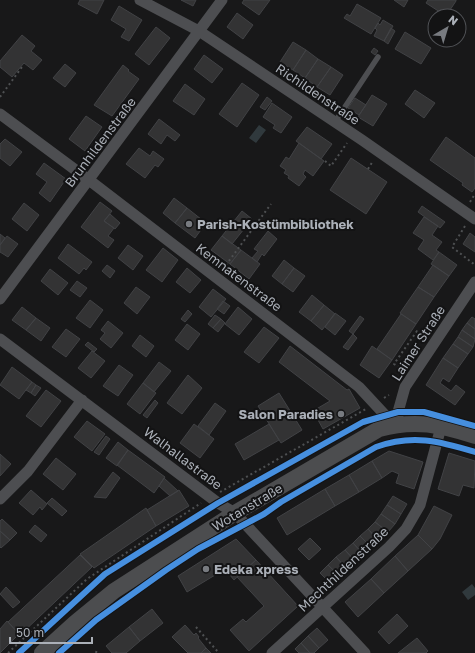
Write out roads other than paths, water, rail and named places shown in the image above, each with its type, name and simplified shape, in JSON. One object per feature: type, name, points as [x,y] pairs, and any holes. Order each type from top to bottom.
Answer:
[{"type":"main road","name":"Wotanstraße","points":[[42,653],[114,591],[235,513],[379,428],[398,424],[429,424],[475,436]]},
{"type":"street","name":"Richildenstraße","points":[[140,0],[199,31],[335,122],[473,218]]},
{"type":"street","name":"Brunhildenstraße","points":[[0,299],[222,0]]},
{"type":"street","name":"Kemnatenstraße","points":[[0,114],[89,180],[359,387],[385,415],[398,424]]},
{"type":"street","name":"Laimer Straße","points":[[398,424],[398,412],[405,387],[475,282]]},
{"type":"street","name":"Walhallastraße","points":[[0,339],[218,503],[235,513],[365,653]]},
{"type":"street","points":[[0,499],[28,471],[82,400]]},
{"type":"street","name":"Mechthildenstraße","points":[[272,653],[389,547],[406,529],[420,506],[440,427]]},
{"type":"lane","points":[[335,122],[378,57]]},
{"type":"place","name":"Parish-Kostümbibliothek","points":[[189,224]]},
{"type":"place","name":"Salon Paradies","points":[[341,414]]},
{"type":"place","name":"Edeka xpress","points":[[206,569]]}]
